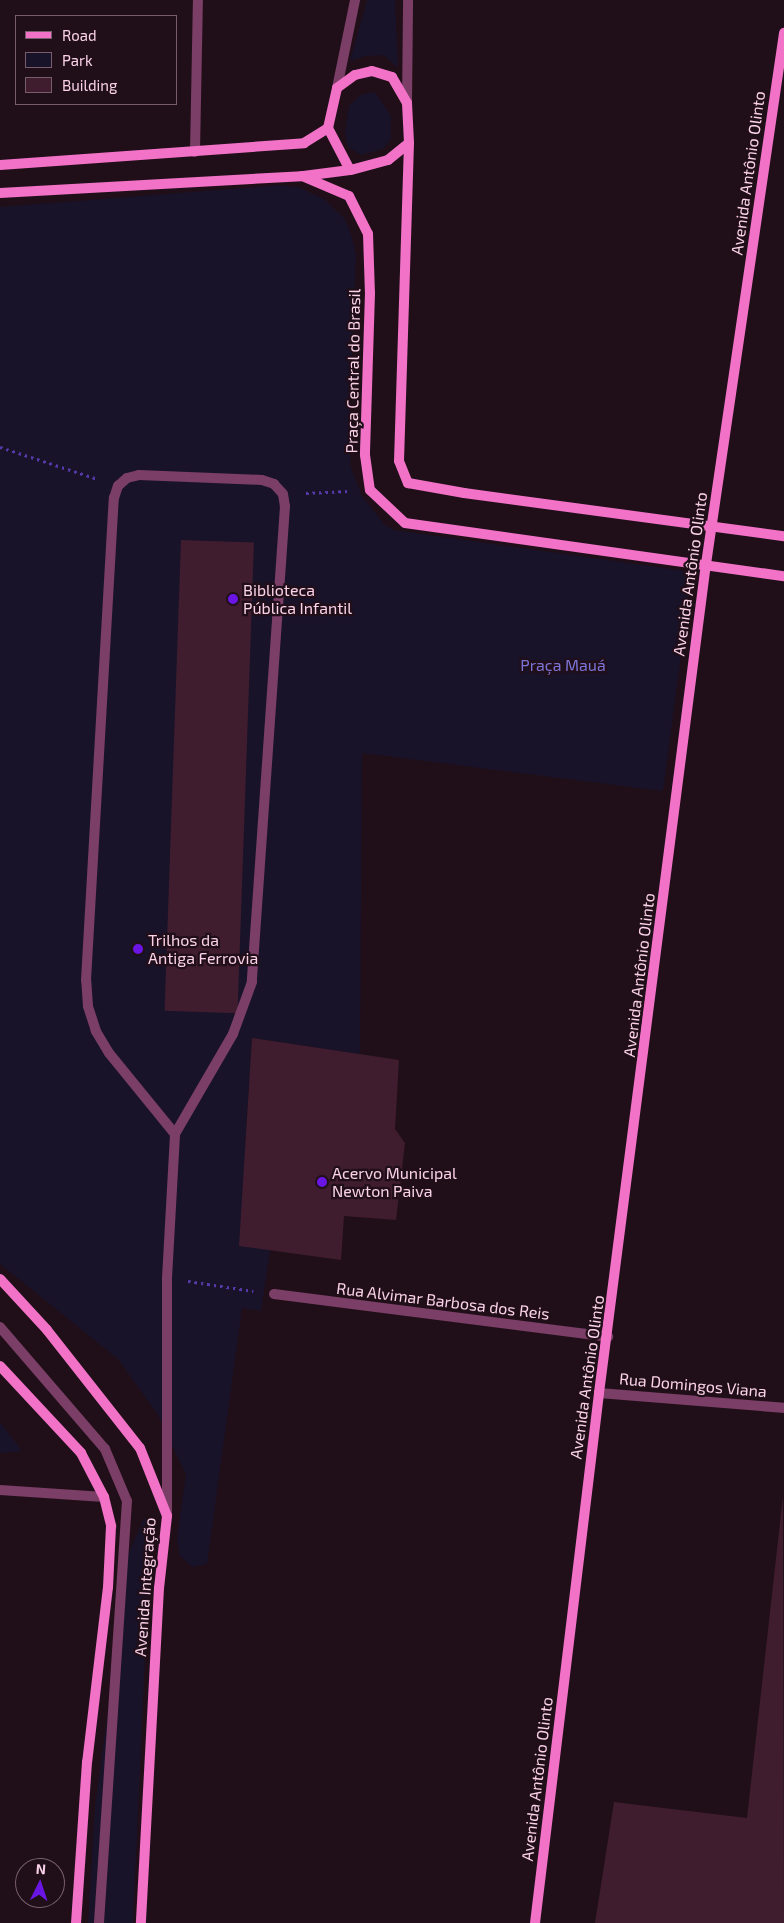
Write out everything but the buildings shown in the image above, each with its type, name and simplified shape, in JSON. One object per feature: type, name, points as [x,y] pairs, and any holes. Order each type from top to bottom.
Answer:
[{"type":"street","points":[[195,152],[198,0]]},
{"type":"street","points":[[0,165],[304,143],[321,136],[328,128],[355,0]]},
{"type":"street","points":[[408,0],[407,103],[410,143],[399,461],[408,483],[464,493],[784,536]]},
{"type":"street","name":"Avenida Antônio Olinto","points":[[535,1923],[599,1392],[608,1337],[711,525],[784,33]]},
{"type":"street","points":[[337,88],[356,75],[372,71],[392,77],[407,103]]},
{"type":"street","points":[[328,128],[350,170]]},
{"type":"street","name":"Praça Central do Brasil","points":[[0,193],[302,176],[350,170],[388,160],[410,143]]},
{"type":"street","name":"Praça Central do Brasil","points":[[302,176],[349,196],[368,234],[370,293],[365,455],[370,490]]},
{"type":"street","points":[[167,1516],[167,1278],[175,1134],[233,1034],[252,982],[285,506],[282,494],[274,484],[252,480],[139,475],[127,478],[118,486],[114,498],[87,970],[88,1006],[96,1031],[109,1053],[175,1134]]},
{"type":"street","points":[[370,490],[405,523],[784,576]]},
{"type":"street","name":"Avenida Integração","points":[[0,1279],[47,1330],[140,1448],[167,1516],[159,1588],[141,1923]]},
{"type":"street","name":"Rua Alvimar Barbosa dos Reis","points":[[274,1294],[608,1337]]},
{"type":"street","points":[[0,1327],[105,1449],[127,1501],[99,1923]]},
{"type":"street","points":[[0,1366],[81,1454],[104,1496],[111,1526],[111,1555],[87,1762],[76,1923]]},
{"type":"street","name":"Rua Domingos Viana","points":[[599,1392],[784,1408]]},
{"type":"street","points":[[0,1490],[104,1496]]},
{"type":"path","points":[[0,446],[118,486]]},
{"type":"path","points":[[282,494],[370,490]]},
{"type":"path","points":[[167,1278],[274,1294]]},
{"type":"green space","points":[[367,0],[395,0],[398,68],[384,55],[365,56],[350,61]]},
{"type":"green space","points":[[375,92],[391,116],[391,139],[383,149],[361,155],[348,147],[345,132],[349,106],[360,95]]},
{"type":"green space","name":"Praça Mauá","points":[[281,185],[300,188],[324,199],[345,219],[352,237],[356,254],[349,431],[351,468],[362,496],[385,525],[394,530],[692,572],[663,791],[362,753],[360,1054],[252,1038],[245,1147],[270,1250],[261,1311],[242,1308],[207,1564],[192,1567],[180,1556],[177,1538],[186,1475],[158,1415],[118,1359],[0,1264],[0,207]]},
{"type":"green space","points":[[0,1422],[22,1451],[0,1453]]},
{"type":"green space","points":[[145,1516],[149,1566],[133,1923],[88,1923],[95,1807],[119,1629],[123,1566]]},
{"type":"place","name":"Biblioteca Pública Infantil","points":[[233,599]]},
{"type":"place","name":"Trilhos da Antiga Ferrovia","points":[[138,949]]},
{"type":"place","name":"Acervo Municipal Newton Paiva","points":[[322,1182]]}]
